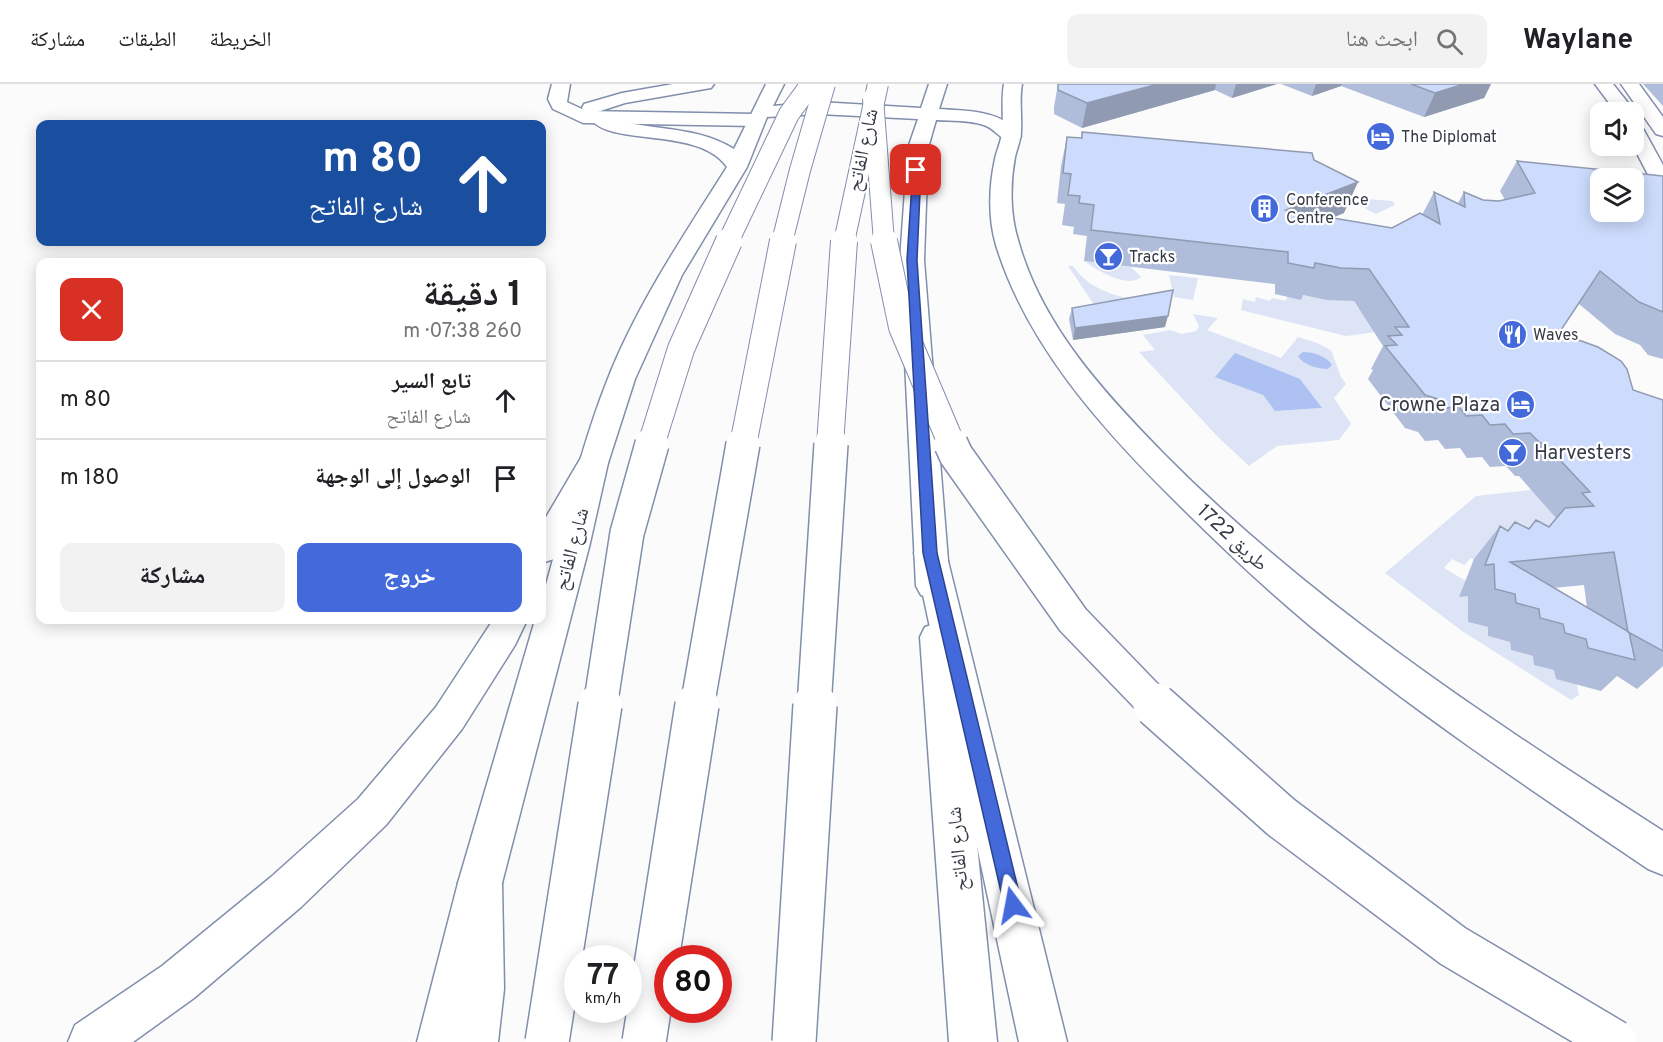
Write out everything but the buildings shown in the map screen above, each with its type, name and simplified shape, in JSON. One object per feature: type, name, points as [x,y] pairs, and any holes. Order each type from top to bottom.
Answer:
[{"type":"main road","points":[[561,84],[559,105],[583,117],[622,98],[705,84]]},
{"type":"main road","points":[[547,1042],[627,533],[639,486],[681,349],[714,272],[789,114],[811,84]]},
{"type":"main road","points":[[644,1042],[711,611],[771,295],[805,143],[825,84]]},
{"type":"main road","name":"شارع الفاتح","points":[[938,84],[926,116],[918,148],[912,260],[930,553],[973,1042]]},
{"type":"main road","name":"طريق 1722","points":[[1013,84],[1009,97],[1011,136],[1002,175],[1002,216],[1007,242],[1020,279],[1060,350],[1109,412],[1143,451],[1283,583],[1343,633],[1463,720],[1663,855]]},
{"type":"main road","points":[[1604,84],[1617,102]]},
{"type":"main road","points":[[1630,84],[1663,130]]},
{"type":"main road","points":[[875,91],[885,252],[902,327],[956,455],[1073,620],[1168,718],[1281,817],[1453,946],[1615,1042]]},
{"type":"main road","name":"شارع الفاتح","points":[[794,1042],[844,234],[875,91]]},
{"type":"main road","points":[[595,113],[764,105],[819,108],[984,119],[1002,126],[1011,136]]},
{"type":"main road","name":"شارع الفاتح","points":[[441,1042],[480,883],[574,543],[593,463],[621,379],[670,275],[737,167],[764,105]]},
{"type":"main road","points":[[595,113],[628,130],[690,137],[710,143],[726,151],[737,167]]},
{"type":"main road","points":[[1644,148],[1663,184]]},
{"type":"main road","points":[[546,544],[593,463]]},
{"type":"main road","points":[[930,553],[981,779],[1008,882],[1042,1042]]},
{"type":"main road","points":[[92,1042],[178,982],[286,892],[372,812],[449,718],[508,624]]},
{"type":"main road","points":[[474,1042],[481,990],[480,883]]},
{"type":"shaded area","points":[[1344,197],[1392,201],[1395,205],[1376,214],[1359,205],[1340,207]]},
{"type":"shaded area","points":[[1084,261],[1131,267],[1141,277],[1128,281],[1120,280]]},
{"type":"shaded area","points":[[1068,266],[1073,266],[1084,279],[1098,288],[1130,299],[1099,312]]},
{"type":"shaded area","points":[[1169,275],[1198,278],[1193,300],[1174,297]]},
{"type":"shaded area","points":[[1301,295],[1354,301],[1358,308],[1400,329],[1346,336],[1241,310],[1243,299],[1255,302],[1256,297],[1270,301],[1272,298],[1286,301],[1287,297]]},
{"type":"shaded area","points":[[1193,314],[1218,318],[1207,330],[1281,358],[1298,337],[1331,350],[1346,384],[1334,398],[1351,424],[1339,440],[1277,446],[1249,466],[1218,437],[1139,352],[1155,350],[1143,335],[1170,330],[1182,334],[1196,331],[1199,326]],"holes":[[[1215,376],[1321,408],[1275,411],[1263,395]]]},
{"type":"shaded area","points":[[1548,488],[1562,525],[1482,564],[1471,558],[1464,565],[1452,559],[1444,568],[1466,581],[1462,590],[1468,594],[1468,622],[1488,627],[1488,636],[1510,642],[1511,650],[1533,656],[1577,685],[1579,695],[1571,700],[1462,631],[1385,573],[1476,496]]},
{"type":"water","points":[[1303,352],[1319,355],[1332,365],[1328,369],[1307,364],[1298,356]]},
{"type":"water","points":[[1235,353],[1300,379],[1322,408],[1275,411],[1263,395],[1215,377]]},
{"type":"place","name":"The Diplomat","points":[[1380,136]]},
{"type":"place","name":"Conference Centre","points":[[1265,208]]},
{"type":"place","name":"Tracks","points":[[1108,256]]},
{"type":"place","name":"Waves","points":[[1512,334]]},
{"type":"place","name":"Crowne Plaza","points":[[1521,404]]},
{"type":"place","name":"Harvesters","points":[[1513,452]]},
{"type":"route","points":[[916,170],[912,260],[930,553],[981,779],[1013,905]]}]
